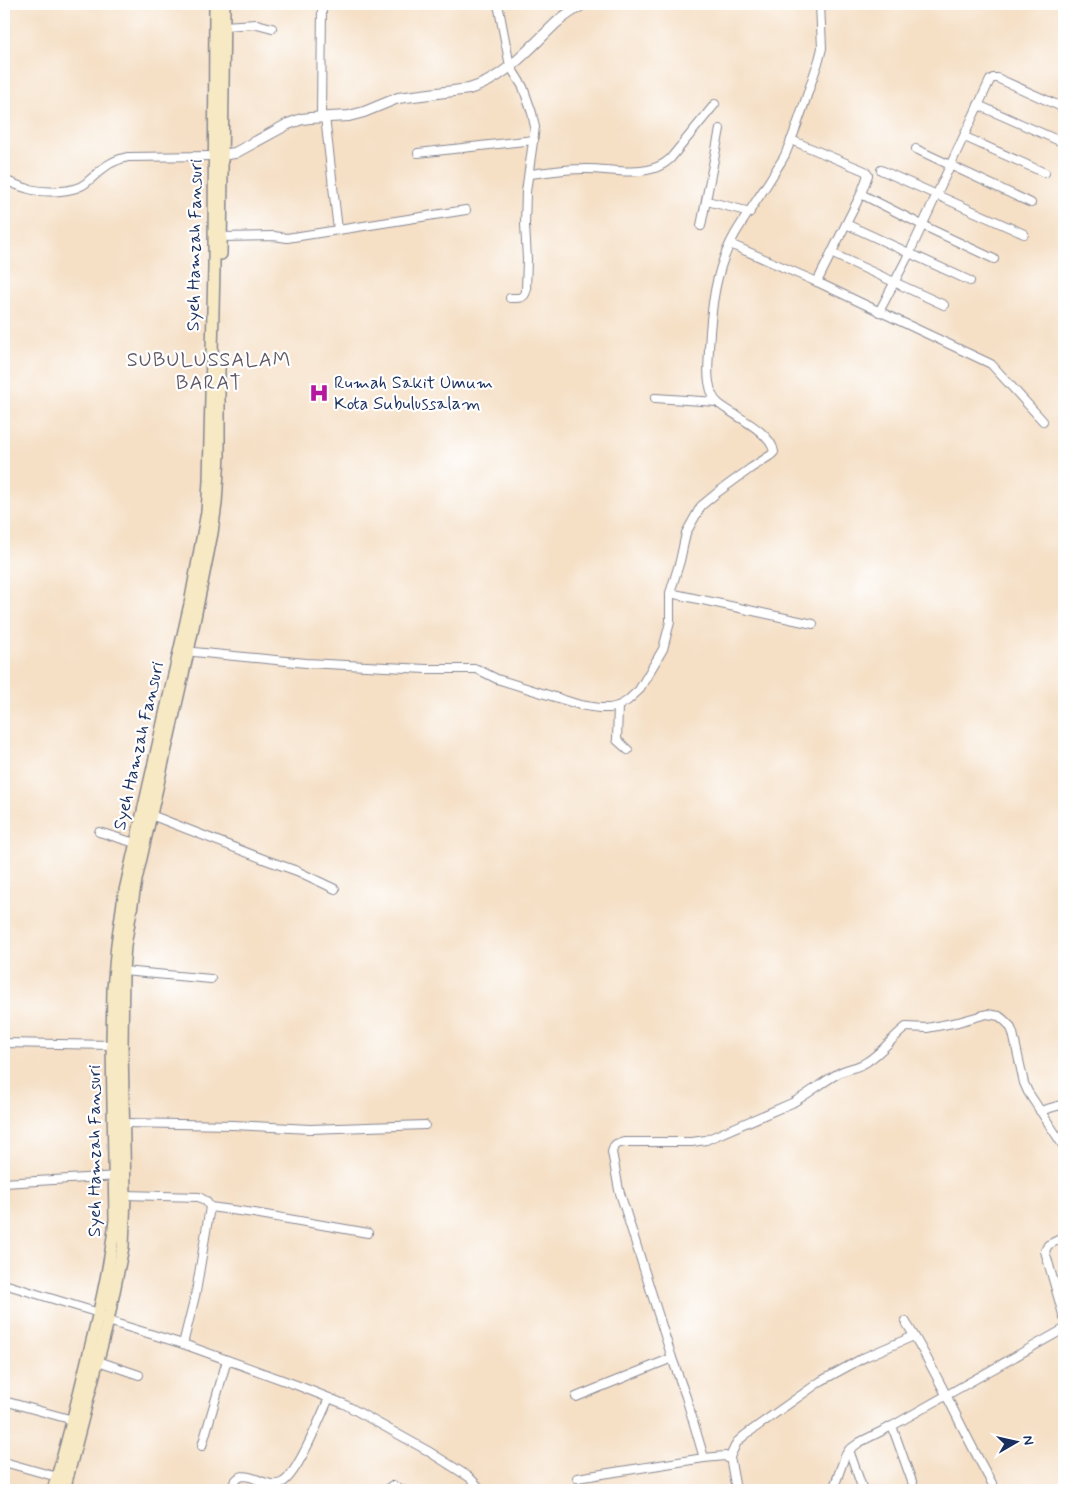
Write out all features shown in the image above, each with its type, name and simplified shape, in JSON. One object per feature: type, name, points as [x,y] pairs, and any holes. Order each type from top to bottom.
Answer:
[{"type":"main road","name":"Syeh Hamzah Fansuri","points":[[213,482],[219,438],[222,237],[218,156],[215,4]]},
{"type":"main road","name":"Syeh Hamzah Fansuri","points":[[64,1490],[98,1361],[114,1238],[124,1123],[118,990],[118,935],[124,896],[135,843],[212,533],[214,268],[224,4]]},
{"type":"main road","name":"Syeh Hamzah Fansuri","points":[[53,1490],[123,1247],[125,1195],[120,1177],[112,1045],[118,990],[123,971],[125,946],[136,880],[184,651]]},
{"type":"street","points":[[322,4],[323,117],[338,230]]},
{"type":"street","points":[[498,4],[510,66],[520,81],[535,127],[526,192],[526,295],[510,298]]},
{"type":"street","points":[[4,180],[35,191],[56,191],[79,187],[110,162],[128,157],[218,156],[235,153],[294,122],[310,118],[356,114],[406,97],[468,89],[488,82],[510,66],[562,18],[584,4]]},
{"type":"street","points":[[717,402],[709,383],[710,334],[716,284],[730,244],[783,160],[791,140],[822,48],[820,4]]},
{"type":"street","points":[[223,26],[257,24],[272,28]]},
{"type":"street","points":[[879,312],[909,254],[990,80],[997,78],[1064,108]]},
{"type":"street","points":[[529,174],[578,169],[631,171],[664,165],[715,104]]},
{"type":"street","points":[[978,105],[1064,143]]},
{"type":"street","points":[[701,226],[720,129]]},
{"type":"street","points":[[964,137],[1045,173]]},
{"type":"street","points":[[418,153],[534,140]]},
{"type":"street","points":[[791,140],[865,171],[868,177],[817,282]]},
{"type":"street","points":[[916,149],[1031,202]]},
{"type":"street","points":[[881,170],[1024,234]]},
{"type":"street","points":[[860,194],[994,259]]},
{"type":"street","points":[[707,201],[750,212]]},
{"type":"street","points":[[222,237],[274,236],[287,238],[466,210]]},
{"type":"street","points":[[846,224],[970,281]]},
{"type":"street","points":[[730,244],[817,282],[991,364],[1043,421]]},
{"type":"street","points":[[831,253],[944,305]]},
{"type":"street","points":[[184,651],[306,663],[426,669],[477,669],[497,679],[580,705],[599,708],[618,706],[639,690],[663,649],[670,622],[670,592],[680,561],[686,533],[701,506],[774,452],[774,448],[768,439],[758,430],[717,402],[655,398]]},
{"type":"street","points":[[670,592],[812,624]]},
{"type":"street","points":[[618,706],[617,740],[628,750]]},
{"type":"street","points":[[151,815],[297,871],[335,889]]},
{"type":"street","points":[[99,832],[135,843]]},
{"type":"street","points":[[123,971],[211,979]]},
{"type":"street","points":[[704,1458],[619,1190],[612,1152],[616,1144],[625,1142],[692,1142],[706,1140],[792,1103],[843,1070],[862,1065],[906,1027],[927,1028],[987,1014],[999,1016],[1010,1026],[1016,1042],[1024,1083],[1032,1099],[1064,1147]]},
{"type":"street","points":[[4,1043],[112,1045]]},
{"type":"street","points":[[1040,1111],[1064,1104]]},
{"type":"street","points":[[124,1123],[234,1125],[310,1129],[425,1125]]},
{"type":"street","points":[[4,1183],[120,1177]]},
{"type":"street","points":[[125,1195],[199,1197],[204,1198],[210,1207],[196,1292],[183,1344]]},
{"type":"street","points":[[210,1207],[368,1233]]},
{"type":"street","points":[[1064,1237],[1048,1245],[1045,1251],[1064,1318]]},
{"type":"street","points":[[4,1284],[183,1344],[344,1404],[428,1451],[469,1477],[475,1482],[479,1490]]},
{"type":"street","points":[[905,1321],[955,1410],[961,1427],[996,1490]]},
{"type":"street","points":[[833,1490],[845,1456],[849,1450],[860,1442],[892,1426],[1064,1329]]},
{"type":"street","points":[[729,1458],[737,1442],[745,1435],[821,1381],[865,1357],[914,1336]]},
{"type":"street","points":[[576,1397],[672,1358]]},
{"type":"street","points":[[202,1446],[227,1360]]},
{"type":"street","points":[[98,1361],[139,1374]]},
{"type":"street","points":[[231,1490],[240,1476],[246,1476],[272,1485],[286,1480],[298,1465],[330,1398]]},
{"type":"street","points":[[4,1401],[73,1420]]},
{"type":"street","points":[[892,1426],[915,1490]]},
{"type":"street","points":[[849,1450],[863,1490]]},
{"type":"street","points":[[577,1478],[725,1456],[731,1462],[736,1490]]},
{"type":"street","points":[[4,1462],[57,1476]]},
{"type":"street","points":[[387,1490],[394,1486],[403,1490]]},
{"type":"place","name":"Rumah Sakit Umum Kota Subulussalam","points":[[319,393]]},
{"type":"district","name":"SUBULUSSALAM BARAT","points":[[209,372]]}]
